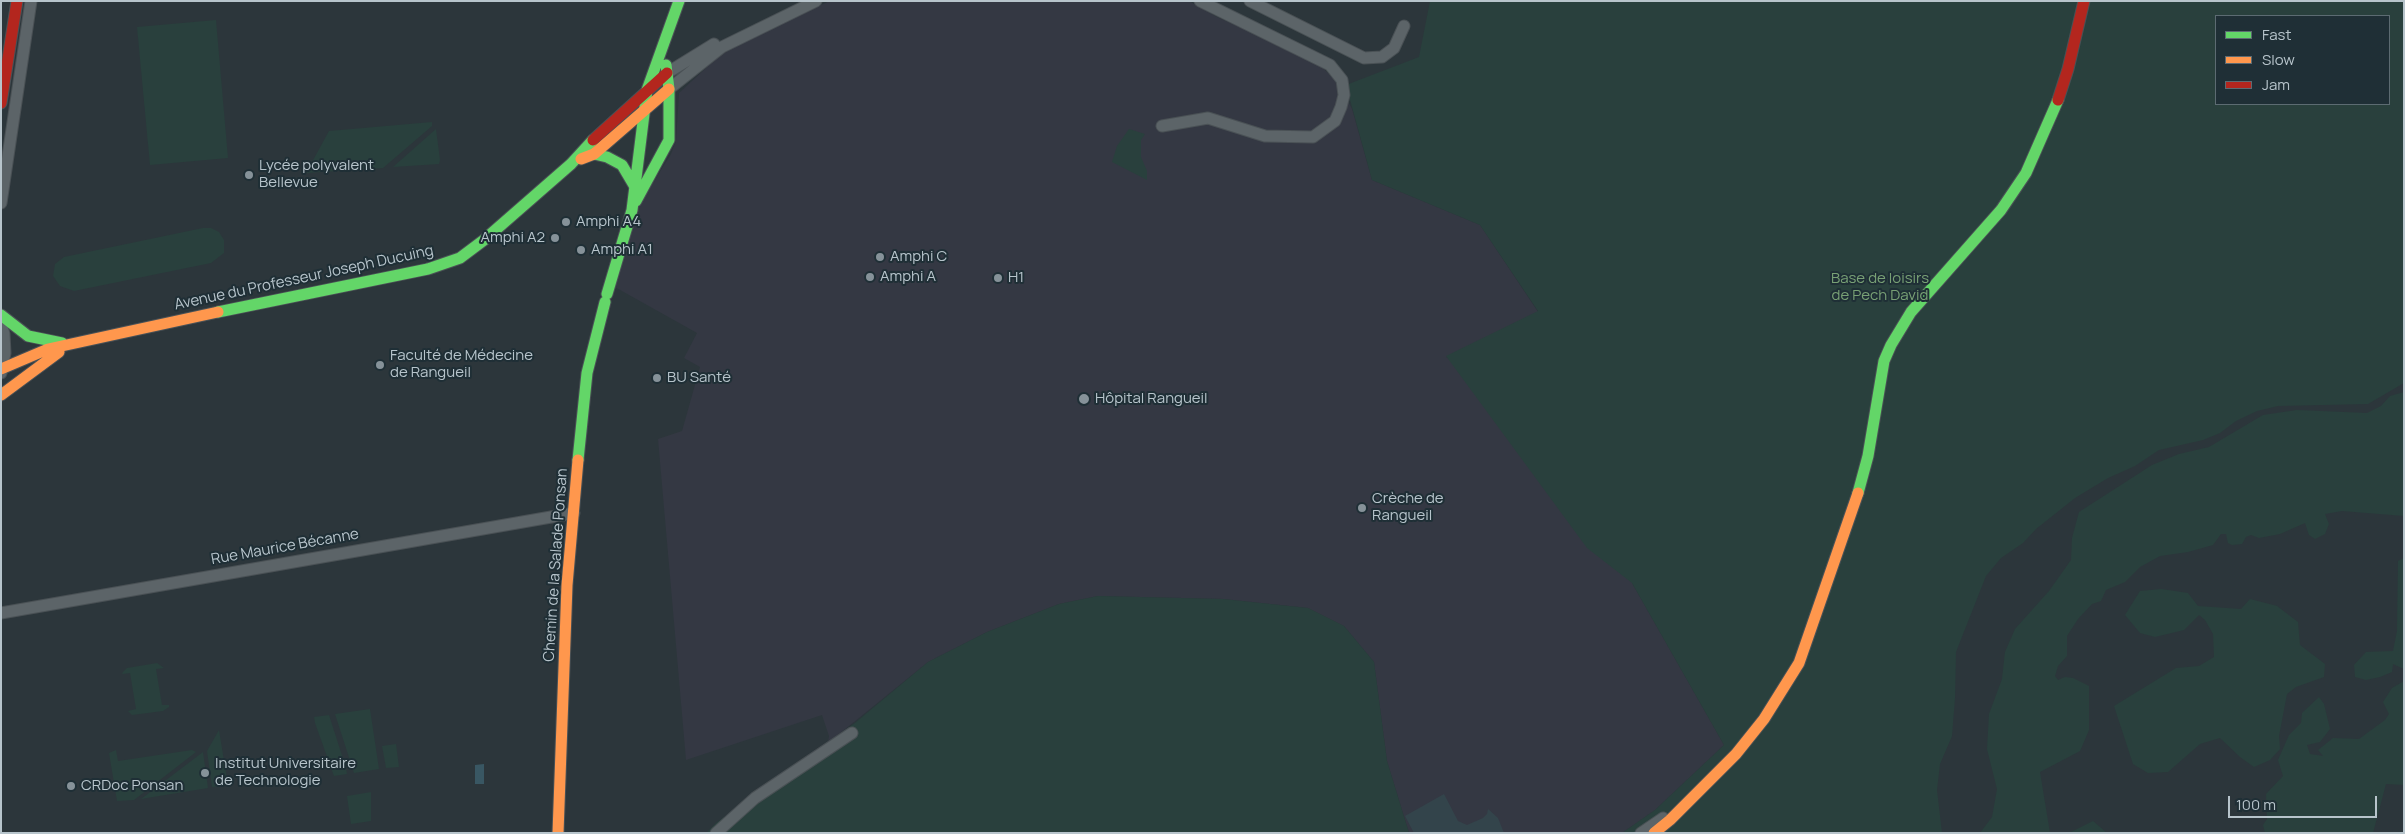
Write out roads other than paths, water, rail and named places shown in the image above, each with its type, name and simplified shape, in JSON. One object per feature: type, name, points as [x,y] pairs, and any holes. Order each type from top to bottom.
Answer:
[{"type":"street","points":[[1,42],[8,1]]},
{"type":"street","points":[[1,103],[17,1]]},
{"type":"street","points":[[1,203],[31,1]]},
{"type":"street","points":[[647,90],[679,1]]},
{"type":"street","points":[[667,73],[720,40],[801,1]]},
{"type":"street","points":[[669,88],[722,47],[816,1]]},
{"type":"street","points":[[1162,126],[1208,118],[1265,136],[1313,136],[1335,121],[1341,107],[1344,95],[1342,80],[1330,65],[1200,1]]},
{"type":"street","points":[[1250,1],[1364,58],[1382,57],[1394,48],[1404,26]]},
{"type":"street","points":[[1654,833],[1724,768],[1764,720],[1798,663],[1857,498],[1868,456],[1884,361],[1890,345],[1911,312],[1961,253],[2001,210],[2026,173],[2056,106],[2068,69],[2084,1]]},
{"type":"street","name":"Chemin de la Salade Ponsan","points":[[632,210],[669,140],[669,88],[663,44]]},
{"type":"street","name":"Avenue du Professeur Joseph Ducuing","points":[[2,370],[48,349],[152,325],[444,265],[460,258],[484,240],[571,164],[584,149],[667,73]]},
{"type":"street","name":"Avenue du Professeur Joseph Ducuing","points":[[571,164],[594,154],[669,88]]},
{"type":"street","name":"Chemin de la Salade Ponsan","points":[[558,833],[567,585],[577,465],[583,429],[588,373],[606,298],[632,210],[647,90]]},
{"type":"street","points":[[594,154],[607,157],[622,165],[635,187]]},
{"type":"street","points":[[1,315],[28,336],[71,345]]},
{"type":"street","points":[[1,324],[5,353],[2,370]]},
{"type":"street","points":[[1,395],[36,367],[71,345]]},
{"type":"street","name":"Rue Maurice Bécanne","points":[[1,613],[574,513]]},
{"type":"street","points":[[716,833],[755,798],[852,733]]},
{"type":"street","points":[[1641,833],[1687,802]]},
{"type":"place","name":"Lycée polyvalent Bellevue","points":[[249,175]]},
{"type":"place","name":"Amphi A4","points":[[566,222]]},
{"type":"place","name":"Amphi A2","points":[[555,238]]},
{"type":"place","name":"Amphi A1","points":[[581,250]]},
{"type":"place","name":"Amphi C","points":[[880,257]]},
{"type":"place","name":"Amphi A","points":[[870,277]]},
{"type":"place","name":"H1","points":[[998,278]]},
{"type":"place","name":"Faculté de Médecine de Rangueil","points":[[380,365]]},
{"type":"place","name":"BU Santé","points":[[657,378]]},
{"type":"place","name":"Hôpital Rangueil","points":[[1084,399]]},
{"type":"place","name":"Crèche de Rangueil","points":[[1362,508]]},
{"type":"place","name":"Institut Universitaire de Technologie","points":[[205,773]]},
{"type":"place","name":"CRDoc Ponsan","points":[[71,786]]},
{"type":"park label","name":"Base de loisirs de Pech David","points":[[1880,288]]}]
